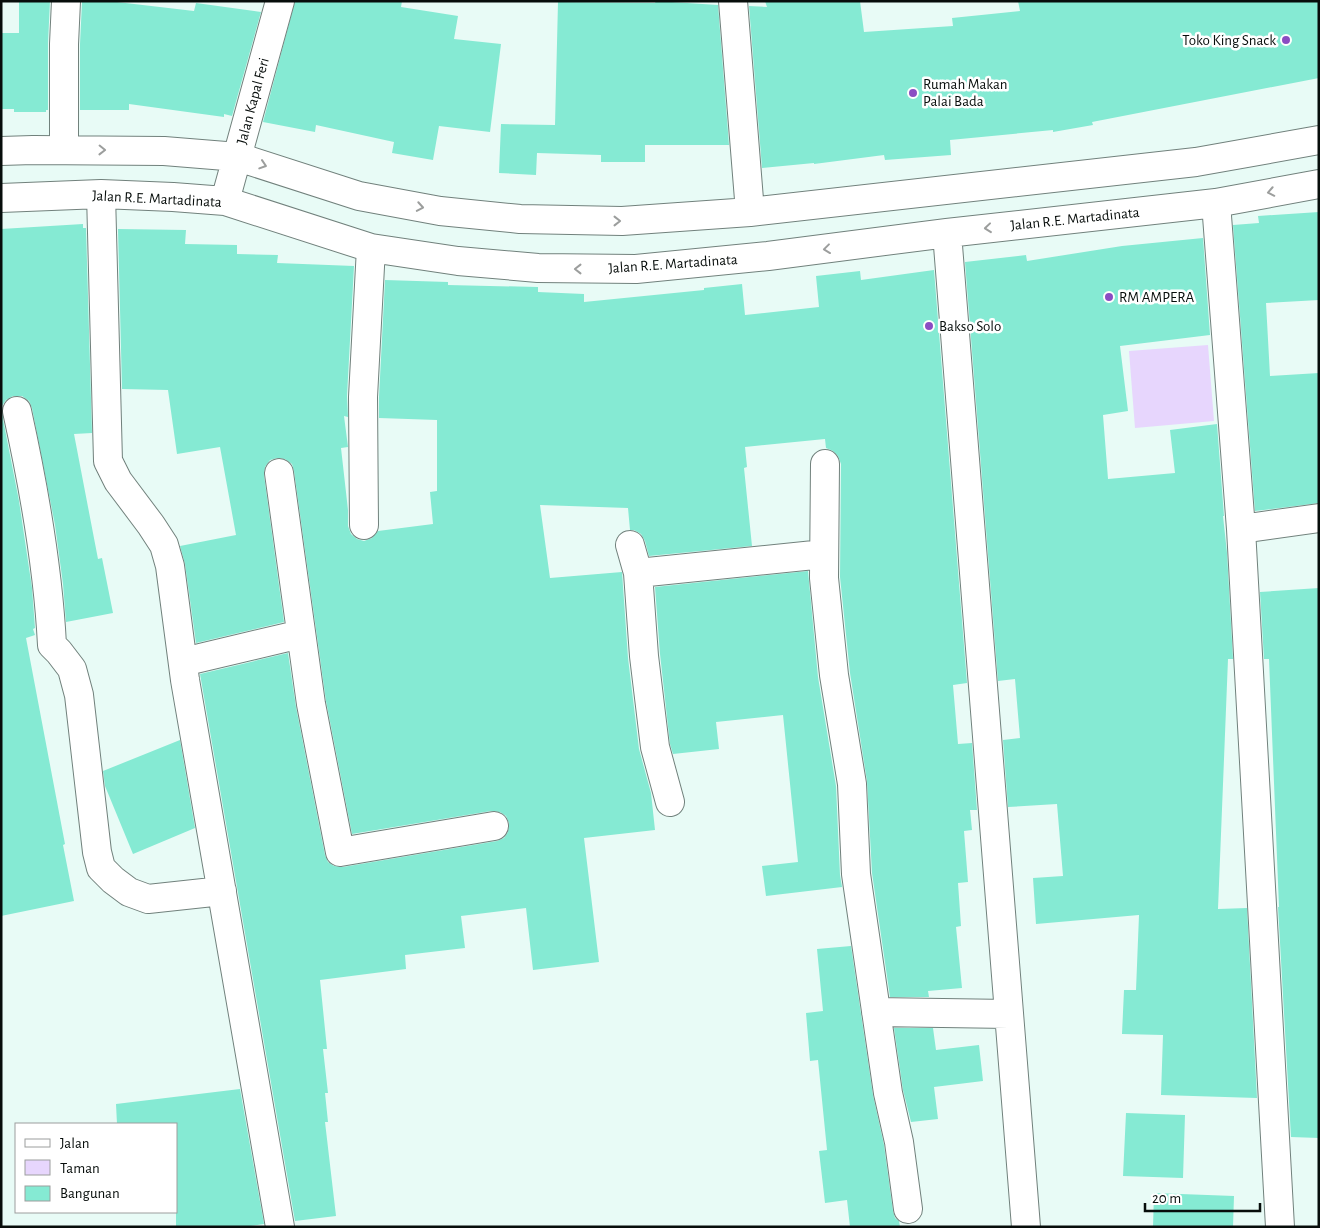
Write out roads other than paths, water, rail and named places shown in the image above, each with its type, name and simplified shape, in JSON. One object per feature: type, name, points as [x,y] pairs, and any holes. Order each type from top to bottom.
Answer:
[{"type":"street","points":[[64,150],[66,1]]},
{"type":"street","name":"Jalan Kapal Feri","points":[[225,201],[280,1]]},
{"type":"street","points":[[733,1],[750,212]]},
{"type":"street","points":[[1,151],[164,151],[238,157],[359,196],[449,212],[520,219],[622,221],[750,212],[1196,162],[1319,140]]},
{"type":"street","name":"Jalan R.E. Martadinata","points":[[1,198],[101,194],[225,201],[371,248],[458,261],[538,268],[636,269],[768,256],[947,233],[1216,203],[1319,184]]},
{"type":"street","points":[[101,194],[108,461],[118,481],[164,545],[170,566],[183,662],[280,1227]]},
{"type":"street","points":[[1216,203],[1241,529],[1280,1227]]},
{"type":"street","points":[[947,233],[1026,1227]]},
{"type":"street","points":[[364,525],[363,397],[371,248]]},
{"type":"street","points":[[17,411],[29,465],[43,551],[52,645],[72,670],[79,695],[97,852],[101,868],[129,892],[148,899],[222,891]]},
{"type":"street","points":[[825,464],[824,578],[834,675],[852,784],[856,874],[888,1093],[899,1142],[908,1209]]},
{"type":"street","points":[[279,473],[311,704],[340,852],[494,826]]},
{"type":"street","points":[[1241,529],[1319,518]]},
{"type":"street","points":[[630,545],[638,573],[644,656],[655,747],[670,802]]},
{"type":"street","points":[[638,573],[824,554]]},
{"type":"street","points":[[183,662],[300,634]]},
{"type":"street","points":[[876,1012],[1010,1014]]},
{"type":"place","name":"Toko King Snack","points":[[1286,40]]},
{"type":"place","name":"Rumah Makan Palai Bada","points":[[913,93]]},
{"type":"place","name":"RM AMPERA","points":[[1109,297]]},
{"type":"place","name":"Bakso Solo","points":[[929,326]]}]
